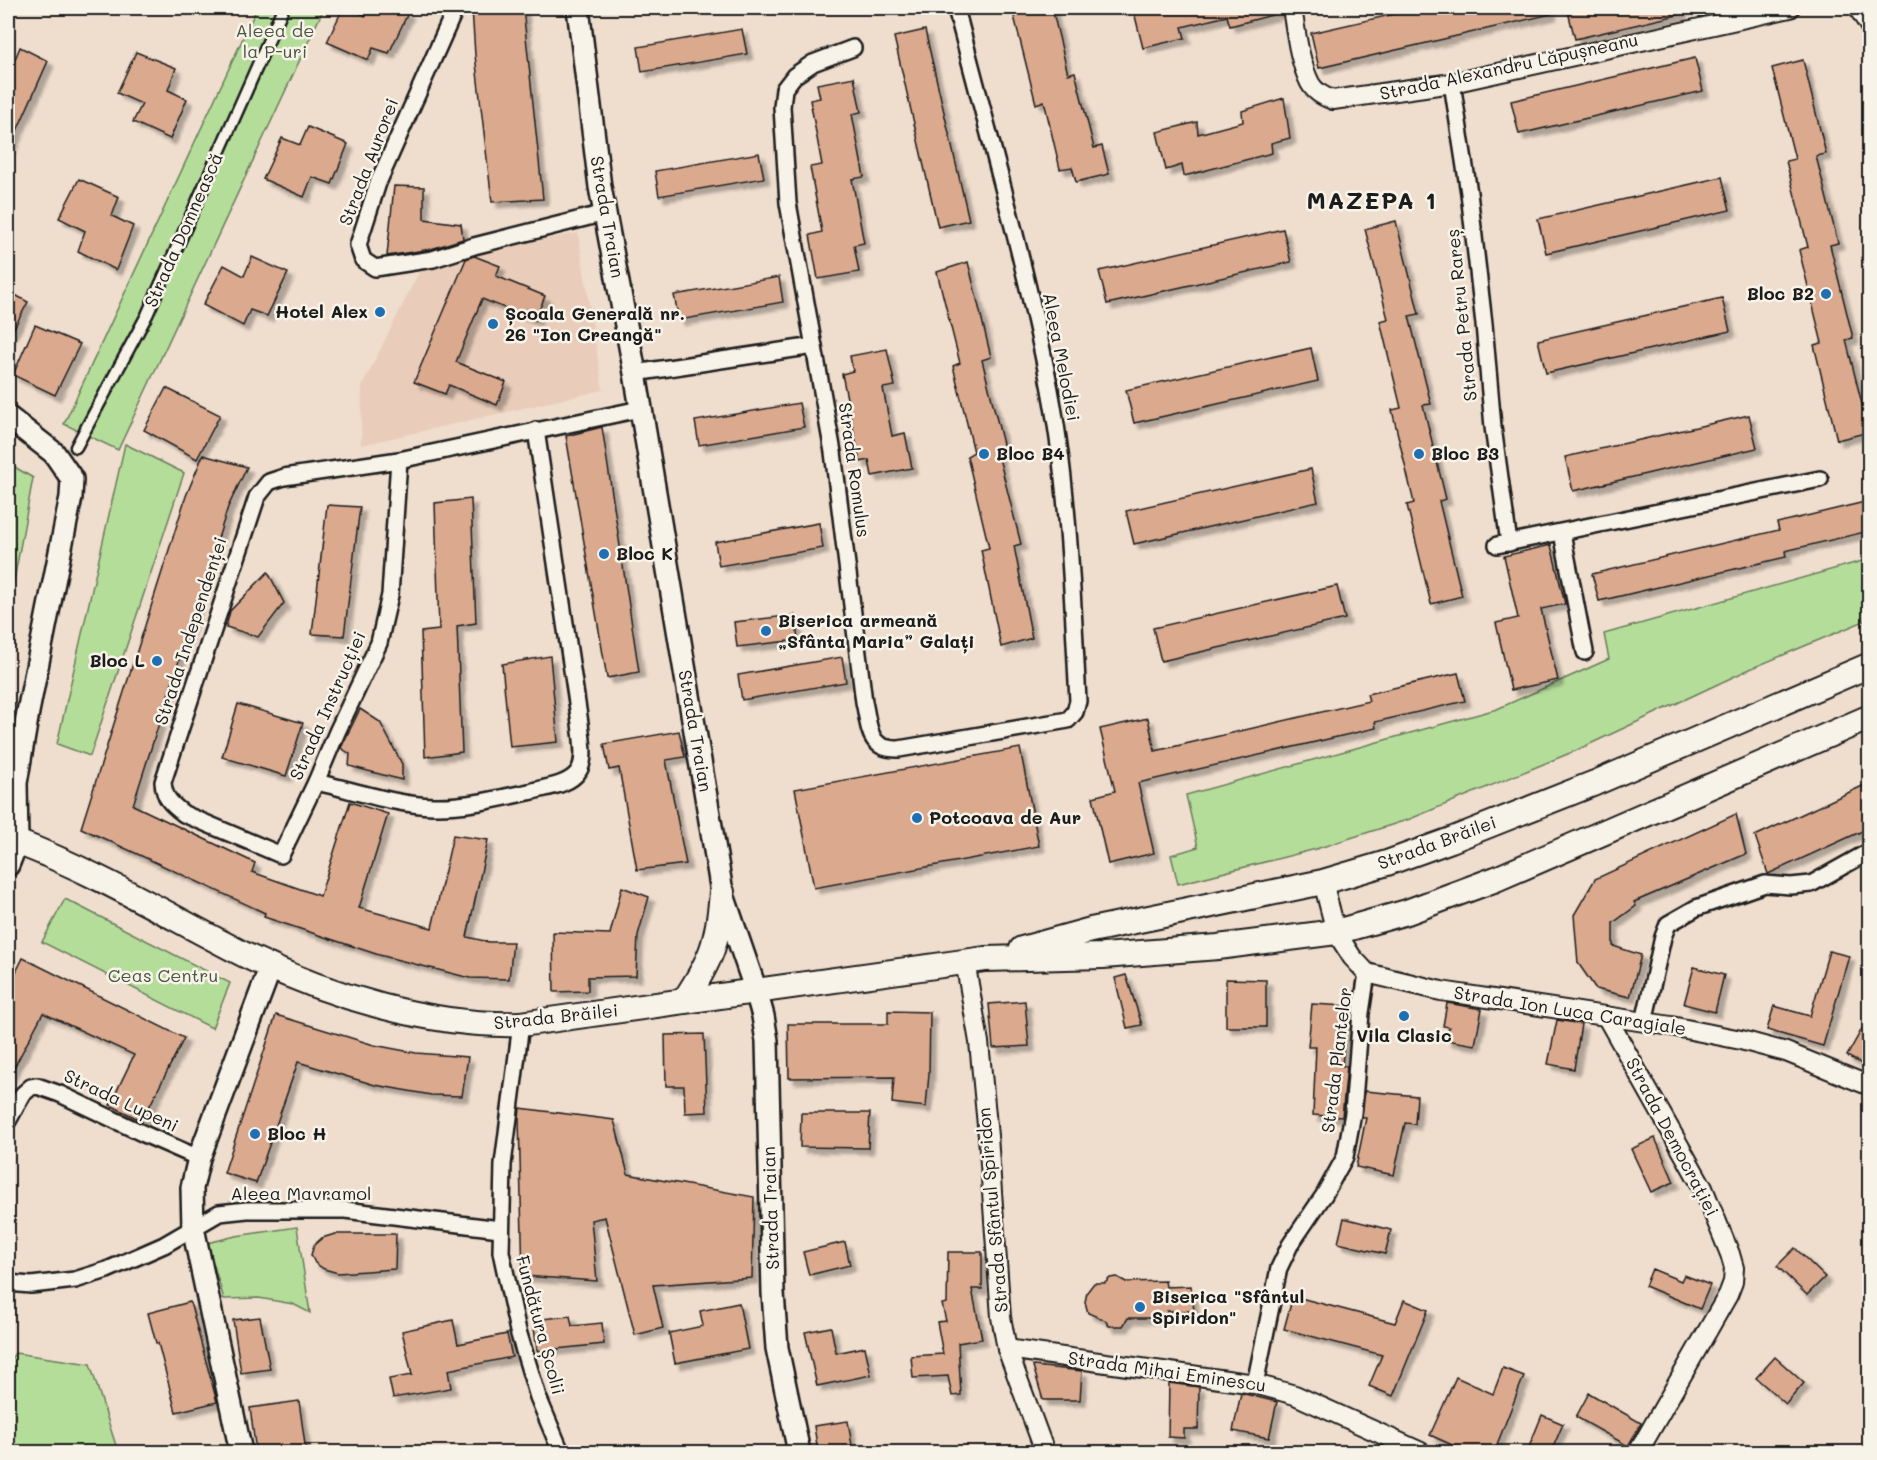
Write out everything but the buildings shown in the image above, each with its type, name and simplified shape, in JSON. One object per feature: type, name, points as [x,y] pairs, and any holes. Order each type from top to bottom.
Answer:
[{"type":"main road","name":"Strada Traian","points":[[578,8],[590,116],[605,213],[635,373],[723,892],[756,991],[767,1041],[773,1293],[777,1348],[799,1452]]},
{"type":"main road","points":[[8,417],[54,453],[72,479],[71,497],[16,783],[17,842],[8,865]]},
{"type":"main road","name":"Strada Brăilei","points":[[975,960],[1091,930],[1323,882],[1387,863],[1595,783],[1869,665]]},
{"type":"main road","name":"Strada Brăilei","points":[[17,842],[61,859],[271,966],[334,991],[422,1016],[493,1025],[521,1024],[975,960],[1103,956],[1184,950],[1336,932],[1407,912],[1496,879],[1869,717]]},
{"type":"main road","points":[[684,1000],[712,954],[720,924],[723,892]]},
{"type":"main road","points":[[241,1452],[193,1228],[192,1188],[199,1158],[271,966]]},
{"type":"street","name":"Strada Domnească","points":[[76,447],[147,315],[283,8]]},
{"type":"street","name":"Aleea Melodiei","points":[[956,8],[1048,375],[1066,495],[1071,573],[1078,700],[1075,712],[1068,720]]},
{"type":"street","name":"Strada Alexandru Lăpușneanu","points":[[1292,8],[1311,85],[1322,96],[1333,100],[1346,100],[1452,83],[1790,8]]},
{"type":"street","points":[[1858,8],[1869,27]]},
{"type":"street","name":"Strada Aurorei","points":[[453,14],[378,183],[358,245],[363,260],[375,268],[433,259],[474,246],[605,213]]},
{"type":"street","name":"Strada Romulus","points":[[853,48],[813,63],[794,76],[784,89],[782,107],[788,203],[833,452],[864,702],[873,740],[878,746],[888,750],[899,750],[1068,720]]},
{"type":"street","name":"Strada Petru Rareș","points":[[1452,83],[1484,324],[1503,544],[1820,479]]},
{"type":"street","points":[[635,373],[814,346]]},
{"type":"street","name":"Strada Independenței","points":[[281,855],[184,814],[170,804],[164,793],[163,782],[256,497],[269,482],[284,477],[399,460],[640,409]]},
{"type":"street","points":[[316,782],[419,804],[445,805],[490,801],[563,783],[578,773],[582,766],[580,723],[536,430]]},
{"type":"street","name":"Strada Instrucției","points":[[281,855],[379,643],[387,613],[399,460]]},
{"type":"street","points":[[1562,533],[1585,652]]},
{"type":"street","points":[[1644,1022],[1668,924],[1696,908],[1765,884],[1791,886],[1811,884],[1869,851]]},
{"type":"street","points":[[1323,882],[1336,932],[1352,957],[1367,973]]},
{"type":"street","name":"Strada Sfântul Spiridon","points":[[975,960],[979,1042],[1002,1317],[1007,1349],[1045,1452]]},
{"type":"street","name":"Strada Ion Luca Caragiale","points":[[1367,973],[1441,991],[1706,1033],[1786,1052],[1869,1086]]},
{"type":"street","name":"Strada Plantelor","points":[[1256,1384],[1279,1268],[1290,1245],[1324,1195],[1345,1157],[1353,1113],[1361,1013],[1367,973]]},
{"type":"street","name":"Strada Democrației","points":[[1606,1016],[1703,1188],[1734,1268],[1733,1282],[1725,1301],[1638,1452]]},
{"type":"street","name":"Fundătura Școlii","points":[[521,1024],[503,1164],[501,1252],[518,1331],[538,1397],[561,1452]]},
{"type":"street","name":"Strada Lupeni","points":[[8,1121],[23,1094],[31,1087],[37,1086],[60,1094],[199,1158]]},
{"type":"street","name":"Aleea Mavramol","points":[[8,1283],[30,1285],[75,1280],[107,1270],[141,1256],[219,1213],[247,1210],[345,1210],[500,1229]]},
{"type":"street","name":"Strada Mihai Eminescu","points":[[1007,1349],[1256,1384],[1295,1395],[1421,1452]]},
{"type":"shaded area","name":"Școala Generală nr. 26 \"Ion Creangă\"","points":[[578,233],[603,390],[361,445],[362,386],[424,262]]},
{"type":"green space","name":"Aleea de la P-uri","points":[[257,8],[324,8],[118,450],[64,424]]},
{"type":"green space","points":[[125,444],[184,473],[90,756],[57,744]]},
{"type":"green space","points":[[8,463],[33,478],[8,613]]},
{"type":"green space","points":[[1869,559],[1869,619],[1750,669],[1575,751],[1410,819],[1316,849],[1178,884],[1171,855],[1198,847],[1186,795],[1497,709],[1609,659],[1604,634]]},
{"type":"green space","name":"Ceas Centru","points":[[65,899],[230,983],[212,1028],[42,942]]},
{"type":"green space","points":[[297,1227],[310,1313],[293,1304],[259,1298],[224,1299],[207,1243],[236,1236]]},
{"type":"green space","points":[[15,1353],[90,1364],[118,1452],[8,1452],[8,1364]]},
{"type":"place","name":"Bloc B2","points":[[1826,294]]},
{"type":"place","name":"Hotel Alex","points":[[380,312]]},
{"type":"place","name":"Școala Generală nr. 26 \"Ion Creangă\"","points":[[493,324]]},
{"type":"place","name":"Bloc B4","points":[[984,454]]},
{"type":"place","name":"Bloc B3","points":[[1419,454]]},
{"type":"place","name":"Bloc K","points":[[604,554]]},
{"type":"place","name":"Biserica armeană „Sfânta Maria” Galați","points":[[766,631]]},
{"type":"place","name":"Bloc L","points":[[157,661]]},
{"type":"place","name":"Potcoava de Aur","points":[[917,818]]},
{"type":"place","name":"Vila Clasic","points":[[1404,1016]]},
{"type":"place","name":"Bloc H","points":[[255,1134]]},
{"type":"place","name":"Biserica \"Sfântul Spiridon\"","points":[[1140,1307]]},
{"type":"district","name":"MAZEPA 1","points":[[1372,201]]}]
